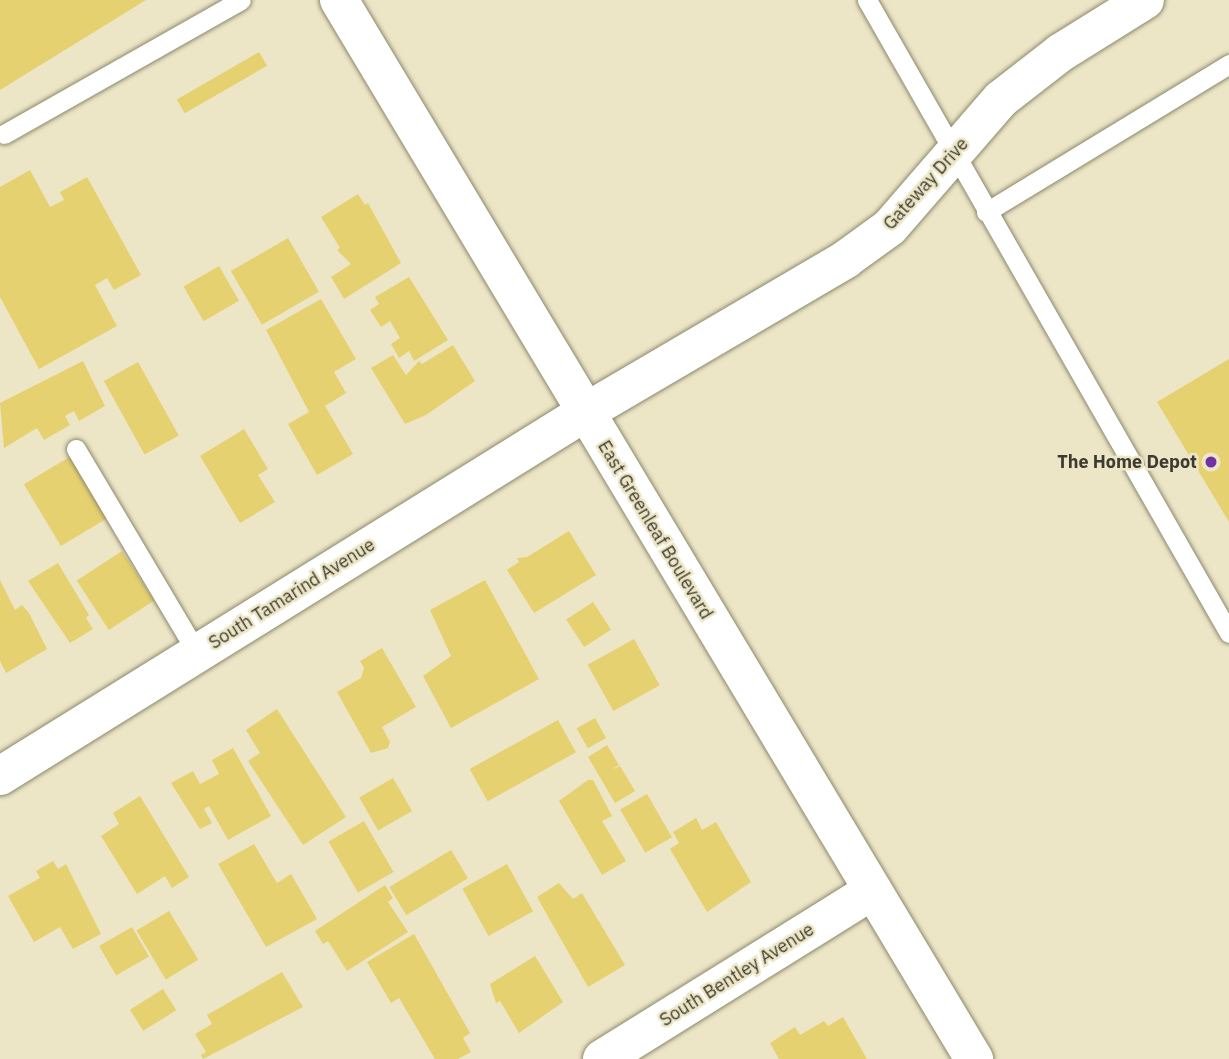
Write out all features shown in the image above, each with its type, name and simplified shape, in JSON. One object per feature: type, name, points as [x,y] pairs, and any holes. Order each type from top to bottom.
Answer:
[{"type":"street","name":"East Greenleaf Boulevard","points":[[339,0],[584,413],[974,1059]]},
{"type":"street","name":"Gateway Drive","points":[[584,413],[846,259],[890,227],[1000,99],[1060,53],[1144,0]]},
{"type":"street","name":"South Tamarind Avenue","points":[[0,776],[584,413]]},
{"type":"street","name":"South Bentley Avenue","points":[[601,1059],[873,890]]},
{"type":"lane","points":[[4,134],[241,0]]},
{"type":"lane","points":[[867,0],[953,155],[1229,633]]},
{"type":"lane","points":[[986,212],[1229,64]]},
{"type":"lane","points":[[76,449],[197,653]]},
{"type":"building","points":[[0,0],[146,0],[0,90]]},
{"type":"building","points":[[259,52],[267,66],[185,113],[177,100]]},
{"type":"building","points":[[30,170],[50,207],[64,200],[60,192],[87,177],[141,275],[114,290],[107,278],[95,285],[117,326],[39,369],[0,297],[0,187]]},
{"type":"building","points":[[358,194],[365,205],[368,203],[401,263],[344,299],[331,277],[351,264],[337,250],[340,248],[321,217]]},
{"type":"building","points":[[288,238],[319,292],[262,325],[231,271]]},
{"type":"building","points":[[219,266],[239,301],[203,321],[183,286]]},
{"type":"building","points":[[409,277],[448,340],[414,361],[409,351],[399,358],[391,344],[400,338],[390,321],[381,327],[370,310],[379,304],[375,297]]},
{"type":"building","points":[[321,299],[356,359],[334,372],[346,393],[325,406],[353,454],[317,475],[288,424],[309,412],[266,330]]},
{"type":"building","points":[[453,345],[475,381],[426,415],[405,424],[371,368],[393,355],[406,375],[419,361],[422,364]]},
{"type":"building","name":"The Home Depot","points":[[1229,359],[1229,522],[1157,402]]},
{"type":"building","points":[[83,361],[105,406],[79,421],[74,411],[65,416],[70,425],[44,440],[37,428],[4,448],[0,403]]},
{"type":"building","points":[[138,362],[179,435],[145,454],[104,381]]},
{"type":"building","points":[[244,429],[268,469],[258,475],[275,502],[240,523],[200,456]]},
{"type":"building","points":[[71,456],[108,518],[61,546],[24,484]]},
{"type":"building","points":[[569,531],[596,575],[534,613],[507,570],[519,562],[517,558],[527,557]]},
{"type":"building","points":[[122,551],[154,600],[109,630],[77,580]]},
{"type":"building","points":[[58,563],[89,615],[86,618],[93,629],[70,643],[28,581]]},
{"type":"building","points":[[0,580],[15,610],[22,605],[29,613],[47,649],[6,673],[0,661]]},
{"type":"building","points":[[485,580],[539,679],[451,728],[423,676],[451,656],[430,610]]},
{"type":"building","points":[[593,602],[611,630],[584,647],[566,619]]},
{"type":"building","points":[[634,639],[660,685],[613,711],[588,665]]},
{"type":"building","points":[[382,648],[416,707],[382,727],[390,742],[388,748],[371,753],[337,692],[361,678],[364,668],[360,661]]},
{"type":"building","points":[[277,709],[346,817],[303,845],[248,761],[260,753],[246,730]]},
{"type":"building","points":[[595,718],[606,738],[588,748],[577,728]]},
{"type":"building","points":[[558,720],[576,752],[488,801],[470,769]]},
{"type":"building","points":[[607,745],[619,765],[611,770],[620,766],[635,791],[615,803],[588,757]]},
{"type":"building","points":[[233,748],[271,816],[228,840],[209,806],[204,809],[212,823],[200,829],[171,783],[193,771],[200,784],[219,774],[212,760]]},
{"type":"building","points":[[393,778],[412,811],[378,830],[359,798]]},
{"type":"building","points":[[588,780],[593,780],[612,816],[602,821],[626,861],[602,875],[559,801]]},
{"type":"building","points":[[647,794],[672,837],[645,853],[620,810]]},
{"type":"building","points":[[140,796],[189,877],[172,888],[165,876],[137,894],[101,836],[119,824],[113,813]]},
{"type":"building","points":[[696,818],[702,830],[716,822],[751,882],[707,912],[670,849],[679,843],[673,832]]},
{"type":"building","points":[[364,821],[394,872],[358,893],[328,842]]},
{"type":"building","points":[[254,844],[277,883],[291,874],[317,919],[266,947],[218,864]]},
{"type":"building","points":[[451,850],[468,878],[406,915],[389,887]]},
{"type":"building","points":[[53,861],[58,869],[66,864],[101,934],[73,949],[60,927],[34,942],[8,896],[40,878],[36,871]]},
{"type":"building","points":[[507,864],[533,911],[489,936],[462,889]]},
{"type":"building","points":[[559,883],[573,899],[582,893],[625,965],[588,987],[537,897]]},
{"type":"building","points":[[385,885],[393,898],[388,902],[408,932],[347,971],[328,941],[323,944],[315,931]]},
{"type":"building","points":[[169,911],[198,960],[166,979],[136,931]]},
{"type":"building","points":[[132,927],[149,956],[116,975],[99,946]]},
{"type":"building","points":[[414,934],[470,1033],[463,1038],[471,1052],[458,1059],[435,1059],[399,998],[391,1003],[367,962]]},
{"type":"building","points":[[535,956],[563,1002],[519,1033],[500,1001],[496,1003],[490,984]]},
{"type":"building","points":[[282,972],[303,1007],[203,1059],[201,1055],[206,1052],[195,1034],[212,1024],[207,1015]]},
{"type":"building","points":[[163,989],[176,1010],[143,1031],[130,1010]]},
{"type":"building","points":[[843,1017],[867,1059],[779,1059],[770,1043],[795,1027],[800,1035],[824,1021],[828,1026]]},
{"type":"place","name":"The Home Depot","points":[[1211,462]]}]
